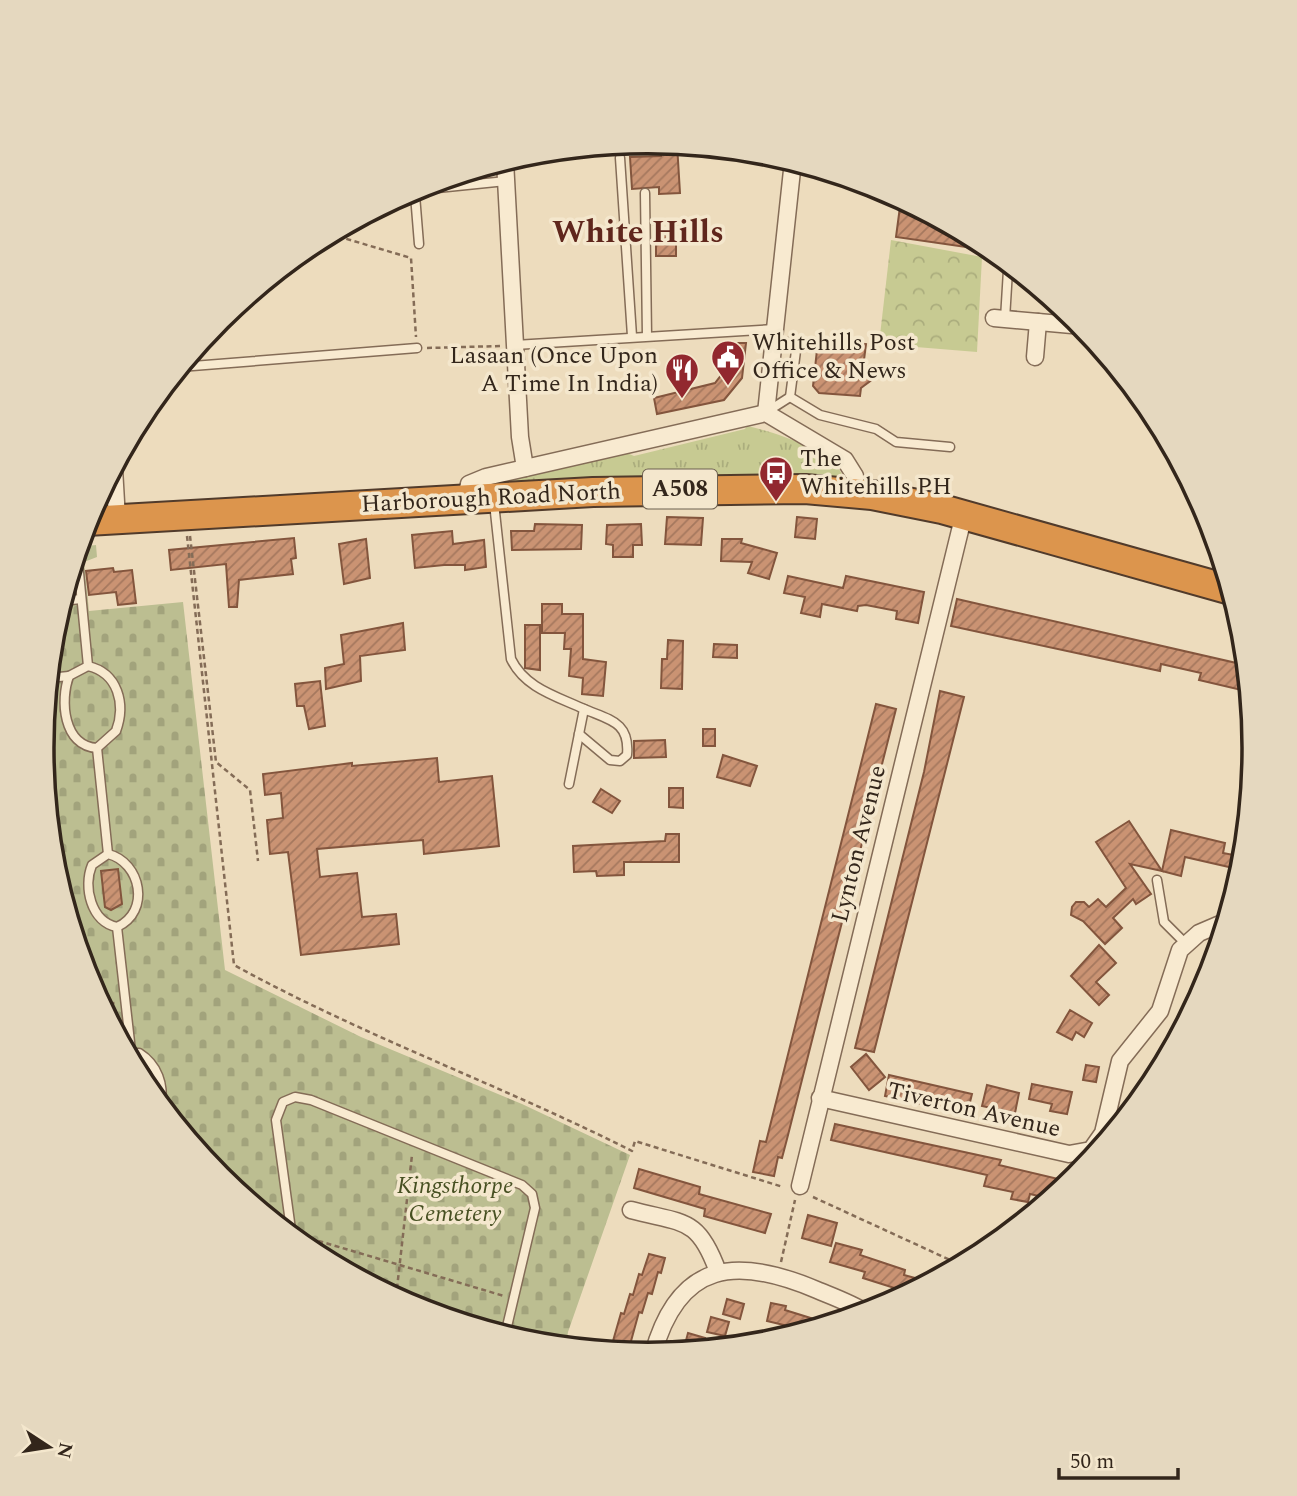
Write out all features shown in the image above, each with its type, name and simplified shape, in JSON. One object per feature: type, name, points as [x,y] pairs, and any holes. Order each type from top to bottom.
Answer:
[{"type":"highway","name":"Harborough Road North","points":[[117,519],[494,496],[713,489],[855,493],[964,514],[1221,587]]},
{"type":"highway","name":"A508","points":[[99,520],[117,519]]},
{"type":"street","points":[[506,171],[515,345],[525,468]]},
{"type":"street","points":[[766,413],[792,172]]},
{"type":"street","points":[[999,319],[1065,324]]},
{"type":"street","points":[[1035,357],[1038,322]]},
{"type":"street","points":[[466,498],[472,482],[766,413],[845,460],[855,475],[855,493]]},
{"type":"street","points":[[115,487],[117,519]]},
{"type":"street","name":"Lynton Avenue","points":[[799,1188],[964,514]]},
{"type":"street","points":[[1186,944],[1199,933],[1215,925]]},
{"type":"street","name":"Tiverton Avenue","points":[[1104,1129],[1120,1061],[1160,1011],[1180,950],[1186,944]]},
{"type":"street","name":"Tiverton Avenue","points":[[820,1098],[1069,1154],[1085,1151]]},
{"type":"street","points":[[631,1210],[694,1228],[708,1246],[718,1272]]},
{"type":"street","points":[[656,1342],[660,1329],[675,1304],[696,1283],[718,1272],[749,1270],[778,1275],[853,1306]]},
{"type":"lane","points":[[620,158],[632,336]]},
{"type":"lane","points":[[453,186],[506,181]]},
{"type":"lane","points":[[645,193],[647,336]]},
{"type":"lane","points":[[415,202],[418,244]]},
{"type":"lane","points":[[999,319],[1007,275]]},
{"type":"lane","points":[[515,345],[632,336],[774,335],[797,343],[790,397],[766,413]]},
{"type":"lane","points":[[193,367],[417,348]]},
{"type":"lane","points":[[790,397],[821,415],[876,429],[896,442],[950,447]]},
{"type":"lane","points":[[494,496],[511,659],[519,675],[538,688],[621,727],[628,739],[627,755],[620,761],[610,760],[579,734]]},
{"type":"lane","points":[[79,578],[88,666]]},
{"type":"lane","points":[[73,599],[81,598]]},
{"type":"lane","points":[[58,677],[69,676],[88,666],[101,671],[112,680],[120,701],[116,732],[97,748]]},
{"type":"lane","points":[[69,676],[65,692],[66,719],[80,742],[97,748]]},
{"type":"lane","points":[[569,784],[584,709]]},
{"type":"lane","points":[[97,748],[108,854]]},
{"type":"lane","points":[[108,854],[128,864],[133,870],[137,888],[135,910],[126,922],[117,926],[100,918],[89,891],[92,866],[108,854]]},
{"type":"lane","points":[[1157,880],[1164,922],[1186,944]]},
{"type":"lane","points":[[117,926],[127,1032]]},
{"type":"lane","points":[[140,1055],[155,1069],[162,1089]]},
{"type":"lane","points":[[290,1221],[276,1120],[284,1102],[295,1097],[312,1100],[522,1185],[533,1194],[535,1208],[508,1325]]},
{"type":"path","points":[[343,238],[411,258],[417,348],[515,345]]},
{"type":"path","points":[[186,515],[216,762],[250,790],[258,861]]},
{"type":"path","points":[[186,515],[234,965],[381,1040],[549,1109],[632,1151],[635,1141],[749,1179],[799,1188],[951,1260]]},
{"type":"path","points":[[397,1286],[414,1141]]},
{"type":"path","points":[[778,1275],[799,1188]]},
{"type":"path","points":[[319,1242],[513,1299]]},
{"type":"green space","points":[[891,240],[982,257],[977,352],[879,344]]},
{"type":"green space","points":[[747,426],[785,437],[814,450],[836,465],[842,474],[829,478],[494,486],[494,483],[625,452],[634,456],[745,429]]},
{"type":"green space","name":"Kingsthorpe Cemetery","points":[[96,545],[97,557],[84,562],[86,557],[90,546]]},
{"type":"green space","name":"Kingsthorpe Cemetery","points":[[84,563],[89,611],[183,602],[225,970],[361,1037],[522,1104],[630,1155],[567,1336],[533,1331],[457,1311],[351,1263],[287,1219],[228,1168],[177,1110],[154,1078],[99,975],[74,902],[59,826],[54,748],[59,670],[74,594]]},
{"type":"building","points":[[678,155],[680,193],[659,194],[659,187],[632,189],[630,157]]},
{"type":"building","points":[[900,210],[969,247],[896,237]]},
{"type":"building","points":[[656,235],[676,235],[676,256],[656,256]]},
{"type":"building","points":[[834,340],[866,344],[863,368],[884,371],[861,388],[860,396],[819,393],[813,386],[817,350],[833,351]]},
{"type":"building","points":[[728,343],[746,343],[742,378],[724,400],[657,414],[654,398],[715,383],[725,370]]},
{"type":"building","points":[[667,517],[703,518],[701,545],[665,544]]},
{"type":"building","points":[[797,517],[817,519],[815,539],[795,537]]},
{"type":"building","points":[[535,524],[582,525],[581,549],[512,550],[511,531],[534,531]]},
{"type":"building","points":[[641,524],[642,545],[633,545],[633,557],[613,557],[613,545],[606,544],[607,525]]},
{"type":"building","points":[[452,531],[453,544],[484,540],[486,567],[465,570],[465,565],[415,568],[412,535]]},
{"type":"building","points":[[294,538],[296,558],[291,559],[293,574],[239,580],[237,607],[229,607],[226,564],[171,570],[169,550]]},
{"type":"building","points":[[366,539],[370,578],[344,584],[339,544]]},
{"type":"building","points":[[722,539],[742,539],[741,543],[777,553],[769,579],[748,573],[752,562],[721,561]]},
{"type":"building","points":[[113,568],[114,572],[132,570],[136,603],[118,605],[116,592],[89,595],[86,571]]},
{"type":"building","points":[[788,576],[843,588],[846,576],[924,592],[918,623],[896,619],[897,611],[866,605],[858,606],[857,611],[822,604],[820,617],[801,613],[805,597],[784,593]]},
{"type":"building","points":[[957,599],[1237,663],[1240,690],[1199,680],[1201,673],[1161,664],[1160,671],[951,626]]},
{"type":"building","points":[[542,604],[562,604],[562,614],[583,614],[583,659],[606,662],[603,696],[582,694],[583,678],[569,676],[571,649],[564,649],[565,633],[542,633]]},
{"type":"building","points":[[403,623],[405,650],[360,656],[361,681],[326,689],[325,668],[344,664],[341,635]]},
{"type":"building","points":[[525,625],[540,625],[540,670],[525,668]]},
{"type":"building","points":[[668,640],[683,641],[682,689],[661,688],[662,659],[667,659]]},
{"type":"building","points":[[714,644],[737,645],[737,658],[713,657]]},
{"type":"building","points":[[320,681],[325,726],[309,729],[304,706],[297,706],[295,684]]},
{"type":"building","points":[[940,691],[964,697],[874,1052],[855,1048],[924,772]]},
{"type":"building","points":[[876,704],[896,709],[787,1139],[782,1158],[778,1157],[774,1176],[753,1172],[760,1141],[766,1142]]},
{"type":"building","points":[[703,729],[715,729],[715,746],[703,746]]},
{"type":"building","points":[[665,740],[666,757],[634,758],[634,741]]},
{"type":"building","points":[[723,755],[757,766],[750,786],[717,777]]},
{"type":"building","points":[[437,758],[439,782],[492,776],[499,846],[424,854],[423,840],[317,849],[320,877],[357,873],[362,917],[396,914],[399,944],[301,955],[288,852],[270,854],[267,820],[283,818],[281,793],[265,795],[263,774],[352,763],[352,766]]},
{"type":"building","points":[[669,788],[683,788],[683,808],[669,807]]},
{"type":"building","points":[[601,789],[620,801],[612,813],[593,802]]},
{"type":"building","points":[[1129,821],[1162,871],[1130,864],[1151,894],[1136,904],[1133,899],[1113,918],[1122,928],[1105,944],[1083,921],[1071,915],[1072,907],[1076,902],[1084,902],[1089,907],[1098,899],[1106,907],[1126,888],[1096,842]]},
{"type":"building","points":[[1171,830],[1225,843],[1223,853],[1233,855],[1230,867],[1185,857],[1181,876],[1162,871]]},
{"type":"building","points":[[666,834],[679,834],[679,862],[624,862],[624,875],[597,876],[596,871],[574,872],[573,846],[665,841]]},
{"type":"building","points":[[118,869],[122,904],[111,910],[105,907],[101,871]]},
{"type":"building","points":[[1099,945],[1116,963],[1096,982],[1109,995],[1099,1005],[1071,976]]},
{"type":"building","points":[[1070,1010],[1092,1023],[1084,1037],[1076,1032],[1072,1040],[1057,1032]]},
{"type":"building","points":[[866,1054],[885,1077],[869,1090],[851,1067]]},
{"type":"building","points":[[1086,1065],[1099,1067],[1096,1082],[1083,1080]]},
{"type":"building","points":[[889,1075],[972,1094],[967,1114],[885,1096]]},
{"type":"building","points":[[1032,1084],[1072,1092],[1067,1114],[1050,1111],[1052,1104],[1029,1099]]},
{"type":"building","points":[[987,1085],[1019,1093],[1015,1113],[982,1106]]},
{"type":"building","points":[[835,1124],[1001,1160],[999,1165],[1057,1179],[1039,1196],[1030,1194],[1028,1202],[1011,1199],[1013,1192],[984,1186],[987,1175],[831,1140]]},
{"type":"building","points":[[639,1169],[700,1187],[699,1194],[771,1214],[765,1233],[704,1216],[705,1209],[634,1188]]},
{"type":"building","points":[[808,1215],[837,1223],[831,1246],[802,1238]]},
{"type":"building","points":[[836,1243],[862,1250],[860,1255],[905,1270],[904,1275],[916,1278],[895,1288],[863,1278],[865,1272],[830,1262]]},
{"type":"building","points":[[649,1254],[665,1258],[652,1294],[648,1293],[642,1313],[639,1312],[631,1342],[613,1341],[621,1313],[624,1314],[630,1294],[633,1295],[639,1274],[642,1275]]},
{"type":"building","points":[[727,1299],[744,1304],[740,1319],[723,1314]]},
{"type":"building","points":[[771,1303],[786,1306],[785,1310],[813,1319],[787,1326],[767,1321]]},
{"type":"building","points":[[711,1317],[729,1322],[725,1336],[707,1332]]},
{"type":"building","points":[[688,1333],[705,1338],[705,1339],[686,1341]]},
{"type":"place","name":"Whitehills Post Office & News","points":[[728,387]]},
{"type":"place","name":"Lasaan (Once Upon A Time In India)","points":[[682,400]]},
{"type":"place","name":"The Whitehills PH","points":[[776,503]]},
{"type":"district","name":"White Hills","points":[[638,232]]}]
